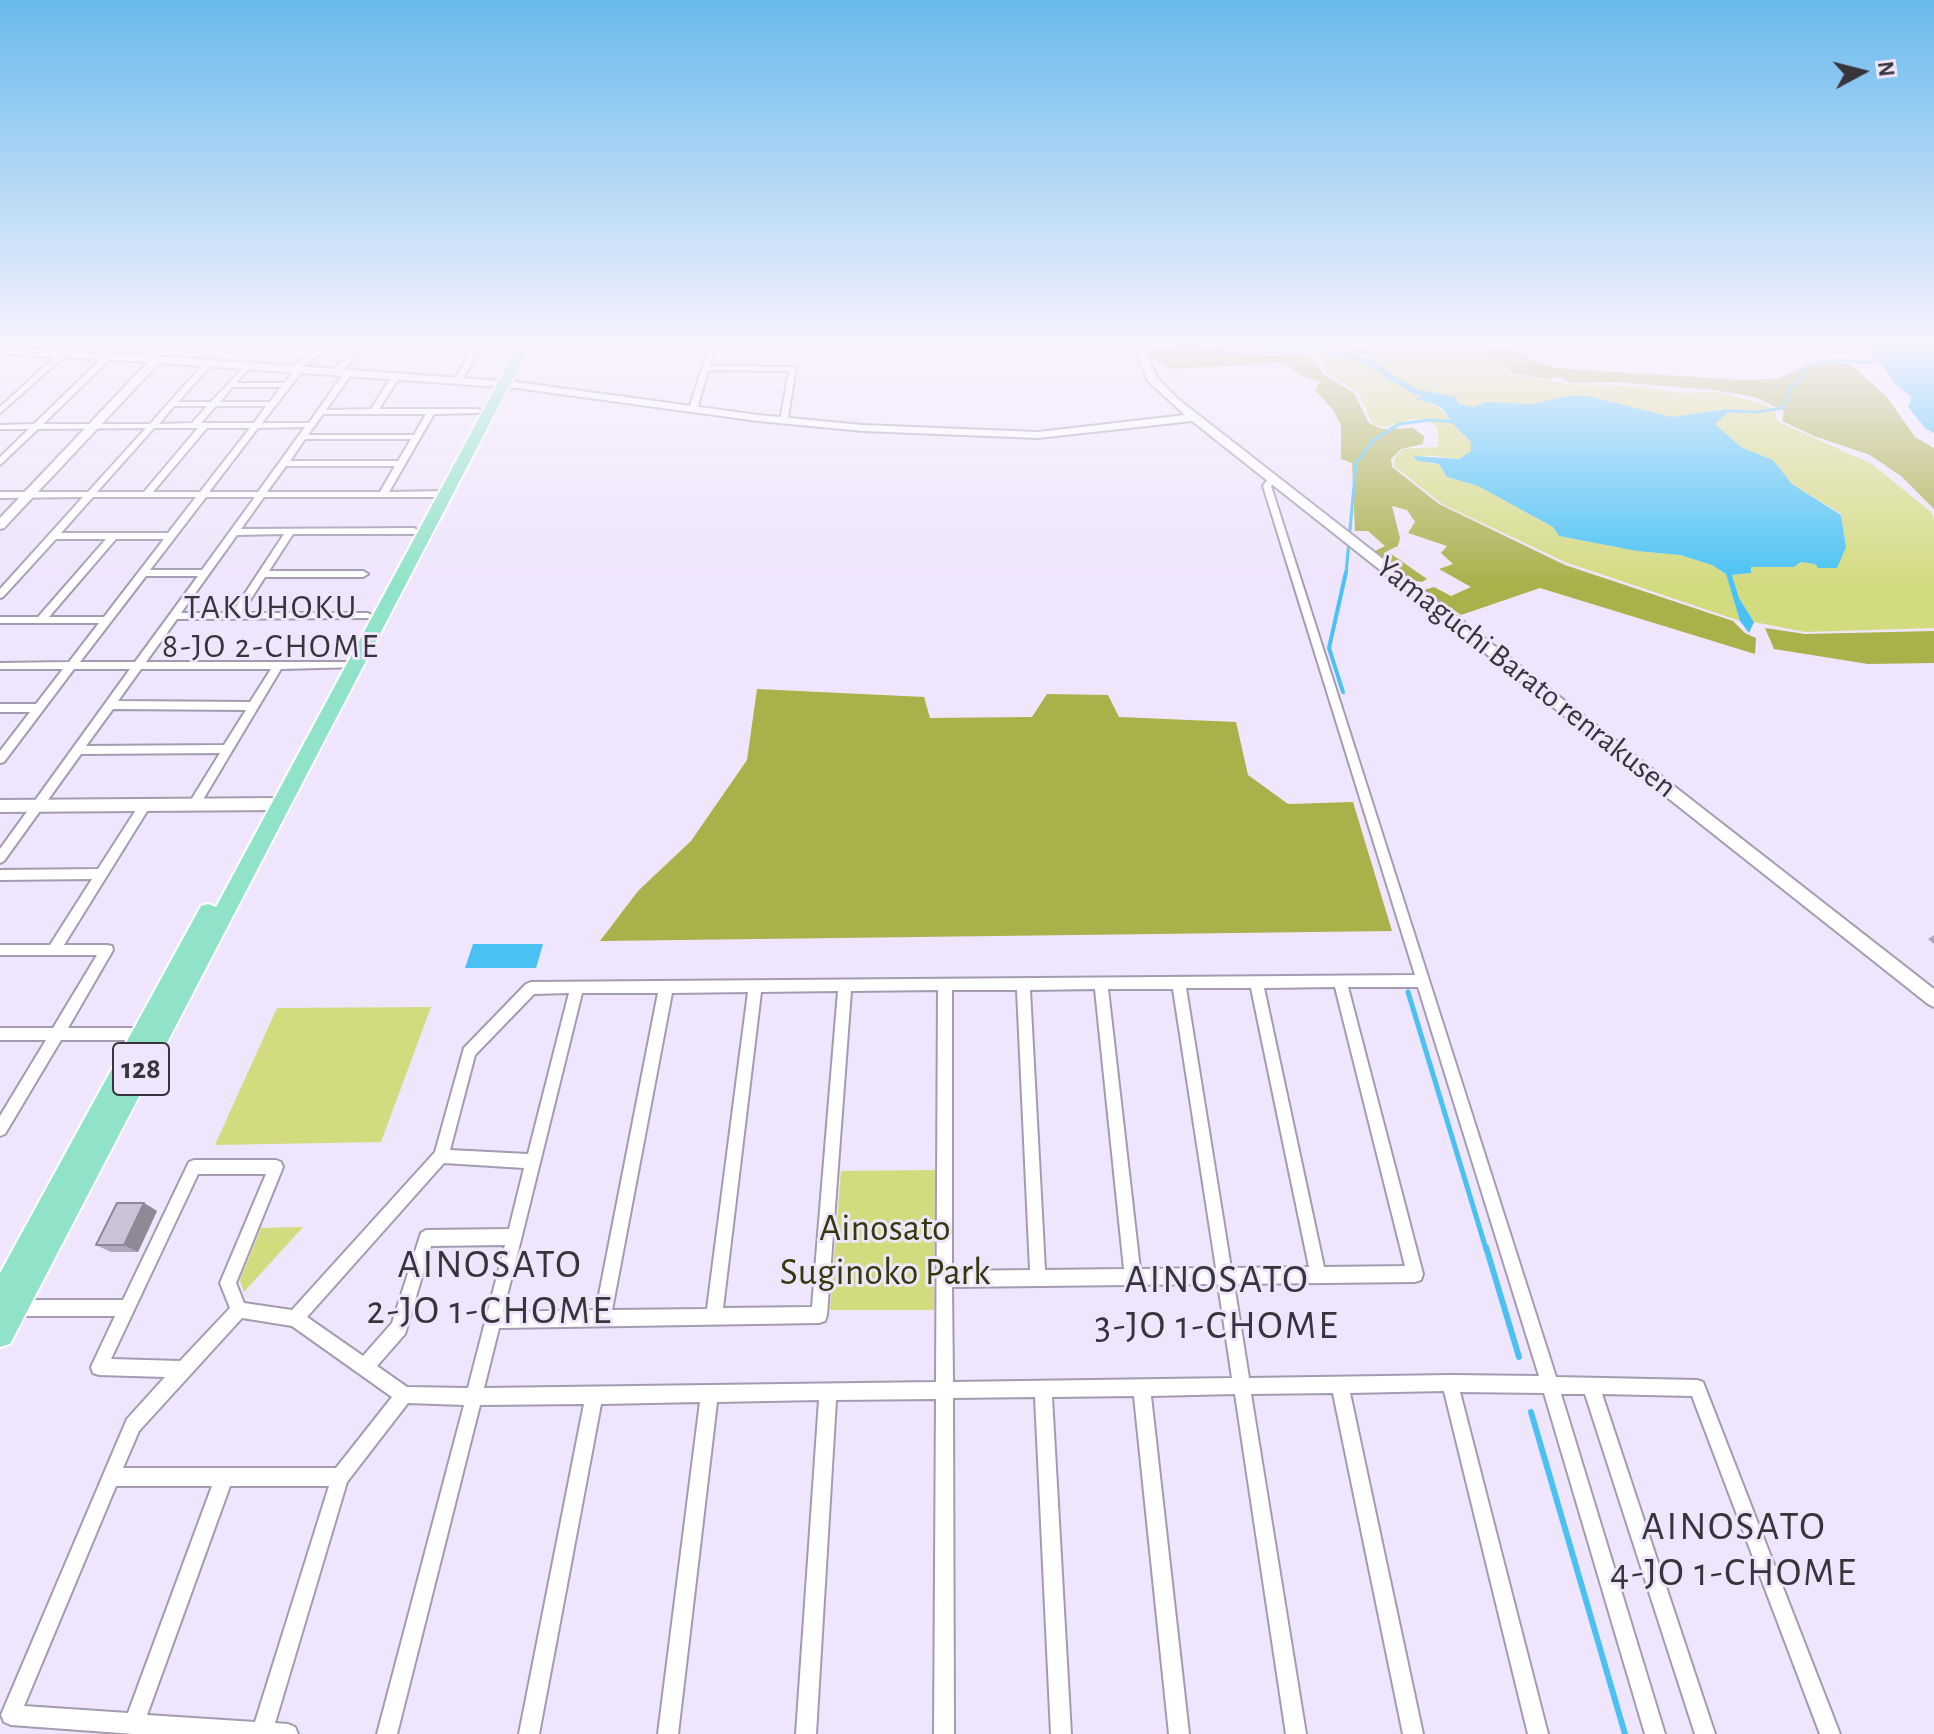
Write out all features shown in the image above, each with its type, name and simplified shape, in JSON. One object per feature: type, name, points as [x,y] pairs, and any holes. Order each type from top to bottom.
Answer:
[{"type":"main road","name":"128","points":[[348,665],[368,616],[414,531],[440,494],[473,423]]},
{"type":"main road","name":"128","points":[[5,1305],[477,423]]},
{"type":"main road","name":"128","points":[[0,1334],[5,1305],[143,1034],[274,804]]},
{"type":"street","points":[[0,462],[39,423]]},
{"type":"street","points":[[0,525],[97,423]]},
{"type":"street","points":[[0,595],[155,423]]},
{"type":"street","points":[[147,494],[201,423]]},
{"type":"street","points":[[2,755],[257,423]]},
{"type":"street","points":[[383,494],[425,423]]},
{"type":"street","points":[[806,423],[1038,435],[1144,423]]},
{"type":"street","name":"Yamaguchi Barato renrakusen","points":[[1203,423],[1934,999]]},
{"type":"street","points":[[0,427],[311,425]]},
{"type":"street","points":[[0,858],[311,425]]},
{"type":"street","points":[[303,437],[416,437]]},
{"type":"street","points":[[284,463],[401,464]]},
{"type":"street","points":[[1273,478],[1267,486],[1655,1734]]},
{"type":"street","points":[[0,495],[440,494]]},
{"type":"street","points":[[235,616],[291,531]]},
{"type":"street","points":[[235,532],[414,531]]},
{"type":"street","points":[[53,536],[171,536]]},
{"type":"street","points":[[41,620],[113,536]]},
{"type":"street","points":[[143,573],[205,573]]},
{"type":"street","points":[[0,574],[19,574]]},
{"type":"street","points":[[262,574],[363,574]]},
{"type":"street","points":[[175,616],[368,616]]},
{"type":"street","points":[[0,620],[107,620]]},
{"type":"street","points":[[194,805],[278,665]]},
{"type":"street","points":[[0,666],[348,665]]},
{"type":"street","points":[[110,705],[253,706]]},
{"type":"street","points":[[0,708],[40,708]]},
{"type":"street","points":[[78,750],[227,749]]},
{"type":"street","points":[[0,806],[274,804]]},
{"type":"street","points":[[54,950],[145,805]]},
{"type":"street","points":[[0,875],[101,874]]},
{"type":"street","points":[[0,950],[107,950],[4,1115],[0,1129]]},
{"type":"street","points":[[945,1279],[1415,1274],[1340,981]]},
{"type":"street","points":[[295,1318],[441,1156],[469,1052],[531,988],[1421,981]]},
{"type":"street","points":[[1256,982],[1318,1275]]},
{"type":"street","points":[[1101,983],[1133,1277]]},
{"type":"street","points":[[1179,983],[1296,1734]]},
{"type":"street","points":[[1023,984],[1038,1278]]},
{"type":"street","points":[[944,1734],[945,985]]},
{"type":"street","points":[[714,1316],[755,986]]},
{"type":"street","points":[[494,1320],[819,1315],[845,986]]},
{"type":"street","points":[[603,1317],[666,987]]},
{"type":"street","points":[[387,1734],[577,988]]},
{"type":"street","points":[[0,1034],[143,1034]]},
{"type":"street","points":[[441,1156],[534,1161]]},
{"type":"street","points":[[183,1369],[99,1367],[194,1167],[276,1167],[228,1283],[239,1310]]},
{"type":"street","points":[[365,1367],[399,1328],[426,1238],[514,1237]]},
{"type":"street","points":[[5,1305],[127,1308]]},
{"type":"street","points":[[239,1310],[295,1318],[404,1395],[474,1397],[1450,1383],[1697,1388],[1830,1734]]},
{"type":"street","points":[[239,1310],[133,1425],[11,1715],[288,1734]]},
{"type":"street","points":[[1450,1383],[1538,1734]]},
{"type":"street","points":[[1340,1386],[1413,1734]]},
{"type":"street","points":[[1591,1386],[1705,1734]]},
{"type":"street","points":[[1142,1388],[1179,1734]]},
{"type":"street","points":[[1043,1389],[1061,1734]]},
{"type":"street","points":[[806,1734],[828,1392]]},
{"type":"street","points":[[668,1734],[710,1393]]},
{"type":"street","points":[[262,1732],[340,1477],[404,1395]]},
{"type":"street","points":[[529,1734],[594,1395]]},
{"type":"street","points":[[111,1477],[340,1477]]},
{"type":"street","points":[[134,1724],[224,1477]]},
{"type":"green space","points":[[1369,423],[1382,429],[1413,428],[1424,436],[1423,444],[1401,449],[1391,459],[1392,467],[1439,504],[1565,565],[1733,621],[1745,633],[1756,638],[1755,654],[1540,588],[1461,615],[1424,590],[1434,587],[1451,596],[1471,587],[1439,569],[1453,564],[1441,553],[1447,546],[1408,533],[1415,522],[1407,510],[1392,506],[1400,538],[1398,546],[1387,551],[1427,579],[1422,582],[1410,580],[1373,552],[1385,546],[1368,531],[1355,531],[1352,463],[1341,459],[1341,425]]},
{"type":"green space","points":[[1372,423],[1399,423],[1384,427]]},
{"type":"green space","points":[[1433,423],[1453,423],[1471,442],[1471,451],[1459,459],[1424,455],[1431,464],[1439,464],[1447,477],[1478,486],[1553,527],[1559,536],[1637,551],[1680,555],[1712,565],[1726,574],[1740,621],[1565,562],[1442,504],[1394,466],[1395,457],[1403,449],[1438,447],[1438,429]]},
{"type":"green space","points":[[1714,423],[1781,423],[1872,464],[1931,512],[1934,519],[1934,628],[1805,632],[1754,622],[1739,598],[1732,575],[1751,573],[1750,567],[1794,567],[1801,562],[1816,564],[1846,546],[1841,514],[1792,484],[1773,460],[1741,447]]},
{"type":"green space","points":[[1786,423],[1905,423],[1915,437],[1934,448],[1934,509],[1901,476],[1870,455]]},
{"type":"green space","points":[[1765,628],[1805,634],[1934,631],[1934,663],[1868,664],[1774,649]]},
{"type":"green space","points":[[757,689],[924,697],[930,718],[1032,717],[1047,694],[1108,695],[1119,717],[1236,722],[1248,775],[1288,804],[1353,802],[1392,931],[600,941],[638,891],[691,841],[747,760]]},
{"type":"green space","points":[[431,1007],[381,1142],[215,1145],[277,1008]]},
{"type":"green space","name":"Ainosato Suginoko Park","points":[[935,1170],[934,1310],[830,1310],[841,1171]]},
{"type":"green space","points":[[303,1227],[244,1292],[240,1280],[261,1228]]},
{"type":"water","points":[[1452,423],[1716,423],[1741,447],[1773,460],[1792,484],[1841,515],[1846,547],[1837,568],[1818,568],[1815,564],[1801,562],[1794,567],[1751,567],[1751,573],[1732,575],[1739,598],[1754,622],[1749,633],[1740,621],[1726,574],[1712,565],[1680,555],[1637,551],[1559,536],[1553,527],[1478,486],[1447,477],[1439,464],[1418,461],[1413,456],[1459,459],[1471,451],[1471,442]]},
{"type":"water","points":[[1921,423],[1934,423],[1934,433]]},
{"type":"water","points":[[473,944],[543,944],[536,968],[465,968]]},
{"type":"building","points":[[117,1203],[144,1203],[124,1245],[96,1245]]},
{"type":"waterway","points":[[1346,574],[1356,463],[1374,440],[1399,424],[1407,423]]},
{"type":"waterway","points":[[1343,692],[1329,648],[1346,572]]},
{"type":"waterway","points":[[1408,992],[1486,1249]]},
{"type":"waterway","points":[[1486,1247],[1519,1357]]},
{"type":"waterway","points":[[1531,1412],[1625,1734]]},
{"type":"district","name":"TAKUHOKU 8-JO 2-CHOME","points":[[271,628]]},
{"type":"district","name":"AINOSATO 2-JO 1-CHOME","points":[[490,1288]]},
{"type":"district","name":"AINOSATO 3-JO 1-CHOME","points":[[1217,1303]]},
{"type":"district","name":"AINOSATO 4-JO 1-CHOME","points":[[1734,1550]]}]
